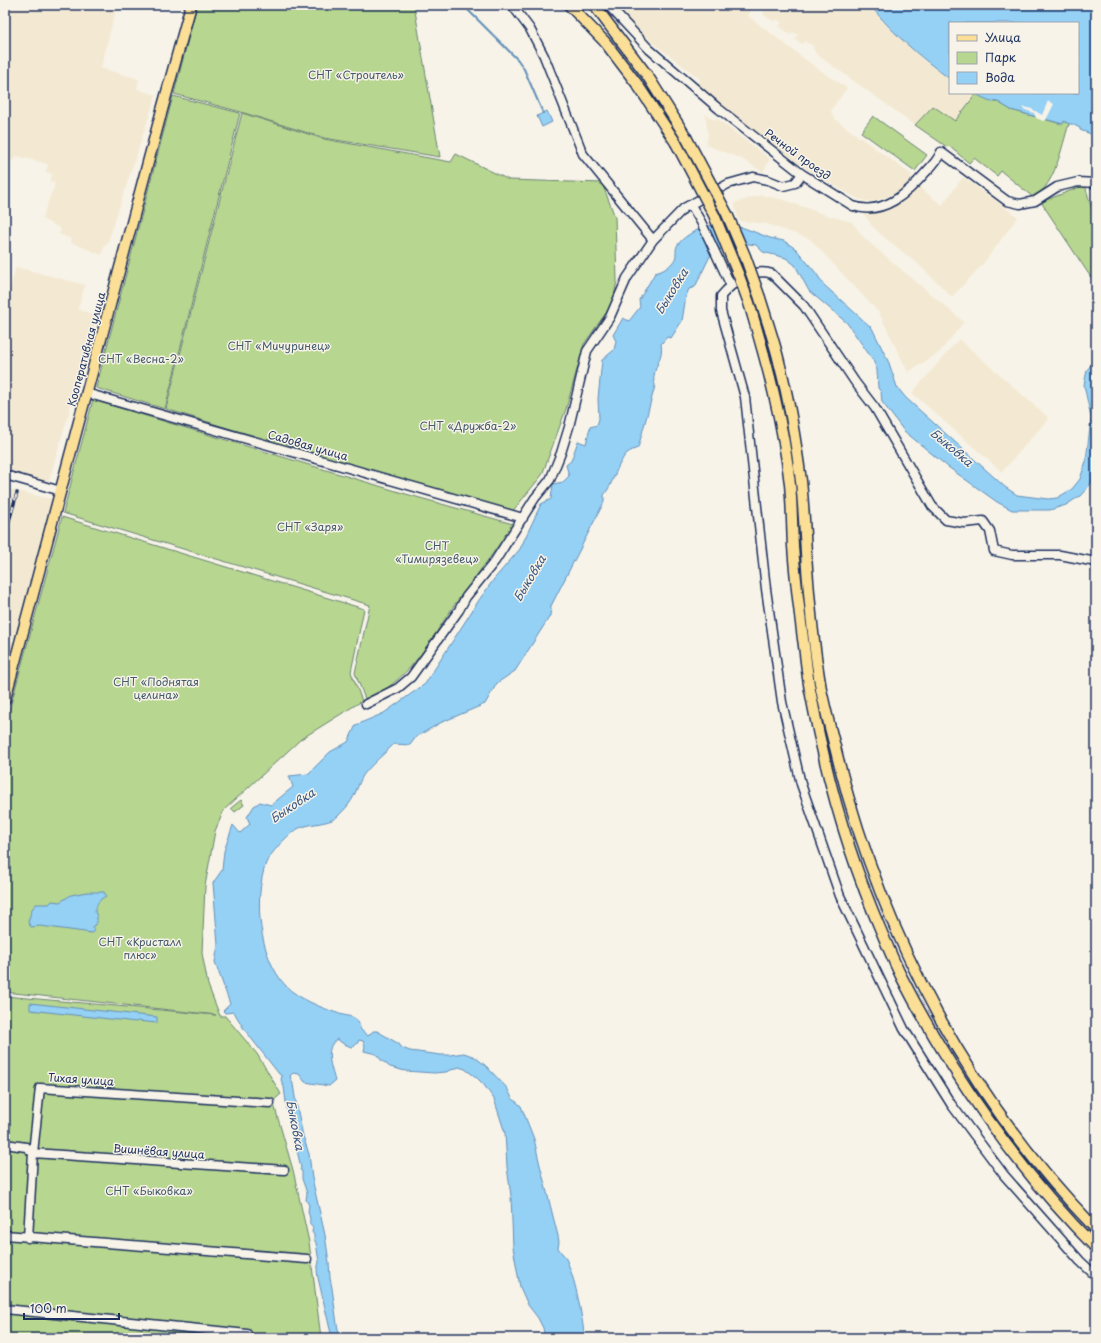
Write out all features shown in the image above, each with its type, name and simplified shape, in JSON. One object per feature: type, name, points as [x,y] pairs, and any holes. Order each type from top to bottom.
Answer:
[{"type":"main road","name":"Кооперативная улица","points":[[5,698],[191,5]]},
{"type":"main road","points":[[560,5],[613,52]]},
{"type":"main road","points":[[569,5],[613,52],[637,84],[676,143],[714,215],[740,276],[767,363],[779,416],[790,485],[793,549],[810,694],[824,758],[839,812],[871,907],[900,974],[939,1046],[986,1117],[1042,1189],[1096,1248]]},
{"type":"main road","points":[[587,5],[614,32]]},
{"type":"main road","points":[[594,5],[647,75],[686,137],[727,214],[745,256],[760,298],[780,364],[791,415],[801,484],[813,634],[822,691],[851,810],[883,902],[913,969],[951,1039],[1001,1117],[1048,1176],[1096,1229]]},
{"type":"street","points":[[512,5],[530,29],[544,56],[583,154],[653,240]]},
{"type":"street","name":"Речной проезд","points":[[608,5],[649,49],[719,109],[802,174],[844,201],[859,208],[880,207],[898,198],[914,186],[934,163],[941,152],[1007,201],[1020,204],[1035,201],[1058,187],[1078,182],[1096,183]]},
{"type":"street","points":[[366,704],[398,688],[411,677],[459,610],[466,597],[495,561],[535,498],[550,480],[570,427],[587,351],[610,317],[627,278],[653,240],[684,209],[728,184],[753,177],[768,180],[782,186],[794,183],[802,174]]},
{"type":"street","points":[[691,205],[701,222],[731,286]]},
{"type":"street","points":[[1096,562],[1060,555],[1012,555],[994,551],[990,532],[983,521],[964,522],[946,520],[932,506],[875,408],[855,382],[804,306],[772,274],[766,272],[746,276],[731,286],[721,296],[721,311],[745,397],[766,589],[782,702],[801,784],[840,896],[904,1029],[951,1104],[1004,1175],[1080,1261],[1096,1276]]},
{"type":"street","name":"Садовая улица","points":[[86,393],[523,518]]},
{"type":"street","points":[[5,475],[61,491]]},
{"type":"street","name":"Тихая улица","points":[[28,1238],[33,1153],[40,1088],[270,1103]]},
{"type":"street","name":"Вишнёвая улица","points":[[5,1144],[26,1147],[33,1153],[284,1170]]},
{"type":"street","points":[[5,1235],[307,1259]]},
{"type":"street","points":[[5,1309],[247,1334]]},
{"type":"shaded area","points":[[5,5],[117,5],[101,68],[139,79],[137,89],[156,95],[107,245],[105,245],[101,255],[70,242],[71,239],[59,234],[61,229],[42,219],[55,183],[50,182],[52,174],[46,172],[48,164],[16,156],[14,160],[11,161],[5,186]]},
{"type":"shaded area","points":[[616,5],[870,5],[883,22],[925,61],[949,78],[949,94],[976,94],[955,121],[933,106],[915,125],[816,54],[813,48],[814,47],[809,43],[808,44],[805,41],[802,44],[795,39],[798,35],[793,32],[791,35],[779,26],[782,23],[777,19],[774,22],[763,14],[765,11],[761,7],[758,11],[753,7],[748,16],[818,69],[847,88],[831,110],[836,120],[912,175],[907,187],[889,196],[871,202],[858,199],[809,171],[711,99],[698,84],[700,79],[640,33],[641,31],[629,21]]},
{"type":"shaded area","points":[[705,114],[714,120],[716,118],[770,159],[763,172],[742,159],[706,145],[708,135]]},
{"type":"shaded area","points":[[963,177],[1018,217],[983,264],[952,297],[918,264],[872,226],[863,213],[883,210],[900,203],[919,187],[942,205]]},
{"type":"shaded area","points":[[761,195],[784,200],[826,215],[852,222],[865,239],[964,322],[939,353],[908,372],[879,313],[810,239],[767,224],[739,221],[734,203]]},
{"type":"shaded area","points":[[16,267],[85,285],[78,309],[97,316],[49,481],[41,482],[11,472],[11,470],[5,468],[5,306]]},
{"type":"shaded area","points":[[959,339],[1049,418],[1002,472],[912,393]]},
{"type":"shaded area","points":[[5,488],[55,500],[17,640],[5,637]]},
{"type":"shaded area","points":[[5,639],[16,642],[5,680]]},
{"type":"green space","name":"СНТ «Строитель»","points":[[197,5],[414,5],[440,157],[324,138],[241,112],[174,94]]},
{"type":"green space","points":[[976,94],[998,102],[1011,110],[1062,124],[1064,121],[1069,124],[1053,174],[1048,183],[1034,198],[1001,171],[997,176],[974,158],[969,163],[949,146],[947,147],[915,125],[933,106],[955,121]]},
{"type":"green space","name":"СНТ «Весна-2»","points":[[173,96],[240,113],[165,409],[96,388]]},
{"type":"green space","points":[[242,113],[324,139],[451,162],[456,154],[509,180],[602,183],[615,217],[617,280],[613,303],[584,344],[566,409],[542,475],[512,512],[395,480],[166,409]]},
{"type":"green space","points":[[873,116],[927,155],[915,171],[861,132]]},
{"type":"green space","points":[[1085,185],[1092,210],[1096,211],[1096,285],[1041,202]]},
{"type":"green space","name":"СНТ «Заря»","points":[[93,400],[406,494],[513,524],[420,656],[387,688],[365,699],[355,673],[370,605],[63,513]]},
{"type":"green space","points":[[62,517],[364,609],[351,672],[362,701],[301,739],[224,810],[215,831],[205,886],[202,953],[208,985],[220,1016],[225,1016],[257,1054],[281,1094],[273,1101],[293,1170],[309,1242],[321,1338],[5,1338],[5,996],[216,1015],[5,992],[5,726]]},
{"type":"green space","points":[[241,800],[244,805],[235,812],[231,808]]},
{"type":"water","points":[[870,5],[1096,5],[1096,136],[1080,130],[1080,128],[1064,121],[1063,124],[1011,110],[998,102],[983,98],[976,94],[1079,94],[1079,22],[949,22],[949,78],[928,63],[879,16]]},
{"type":"water","points":[[547,111],[552,122],[542,127],[537,116]]},
{"type":"water","name":"Быковка","points":[[717,224],[744,228],[770,238],[784,241],[796,249],[824,285],[872,328],[889,363],[897,387],[906,398],[1005,487],[1017,495],[1048,499],[1057,498],[1072,489],[1080,479],[1086,461],[1091,418],[1084,385],[1087,370],[1096,358],[1095,474],[1090,485],[1080,496],[1066,505],[1050,510],[1012,510],[997,502],[948,467],[904,431],[882,402],[881,392],[878,388],[877,370],[873,360],[847,323],[809,291],[795,265],[786,258],[763,252],[756,245],[742,243],[712,252],[695,287],[689,289],[686,296],[682,321],[671,338],[667,337],[661,344],[661,353],[654,377],[655,386],[638,448],[627,453],[620,463],[604,495],[604,502],[551,606],[550,616],[515,671],[497,683],[485,704],[440,723],[416,737],[410,745],[394,744],[364,774],[351,800],[333,820],[305,826],[294,831],[283,841],[268,859],[262,878],[260,894],[259,911],[264,944],[277,974],[286,986],[296,995],[339,1014],[356,1019],[361,1030],[368,1036],[373,1031],[377,1031],[399,1044],[402,1048],[410,1051],[441,1055],[464,1053],[475,1057],[507,1088],[512,1098],[521,1106],[534,1139],[558,1236],[558,1248],[566,1259],[573,1280],[585,1338],[545,1338],[543,1328],[538,1318],[528,1305],[520,1287],[513,1247],[511,1196],[507,1167],[505,1133],[494,1099],[484,1085],[465,1069],[459,1067],[446,1072],[434,1073],[405,1071],[390,1067],[376,1054],[364,1051],[365,1046],[363,1041],[359,1040],[357,1044],[351,1047],[337,1039],[330,1048],[329,1053],[335,1081],[329,1086],[305,1082],[299,1074],[293,1073],[290,1076],[293,1084],[303,1136],[309,1154],[312,1178],[325,1235],[330,1278],[340,1338],[332,1338],[318,1278],[317,1270],[319,1262],[316,1243],[312,1232],[313,1228],[310,1225],[308,1211],[309,1205],[306,1200],[307,1193],[302,1179],[302,1171],[300,1170],[301,1168],[291,1124],[292,1119],[287,1110],[284,1087],[281,1080],[282,1076],[244,1029],[234,1012],[225,1013],[223,1011],[230,1004],[215,962],[218,945],[213,883],[222,870],[224,851],[233,825],[240,833],[250,824],[247,817],[254,806],[260,802],[271,805],[293,787],[289,776],[308,774],[330,752],[348,742],[356,725],[384,713],[425,684],[479,600],[494,579],[520,549],[541,504],[551,499],[553,484],[563,482],[569,476],[566,465],[571,461],[578,441],[586,444],[590,427],[597,425],[599,419],[598,399],[602,360],[614,350],[616,341],[613,335],[623,318],[629,321],[640,307],[639,300],[655,273],[666,268],[673,262],[676,257],[676,248],[684,238],[695,231]]},
{"type":"water","points":[[87,892],[104,892],[106,896],[97,904],[95,912],[97,916],[97,923],[92,927],[94,930],[92,933],[40,926],[31,927],[28,922],[32,909],[36,904],[49,904],[52,901],[60,902],[71,895]]},
{"type":"water","points":[[30,1003],[157,1017],[157,1023],[30,1010]]},
{"type":"pier","points":[[1048,101],[1054,104],[1046,120],[1043,121],[1036,118],[1034,113],[1023,109],[1023,107],[1032,109],[1042,115]]},
{"type":"waterway","points":[[463,5],[518,60],[524,69],[543,113]]},
{"type":"railway","points":[[5,535],[17,493]]},
{"type":"park label","name":"СНТ «Мичуринец»","points":[[279,345]]},
{"type":"park label","name":"СНТ «Дружба-2»","points":[[468,425]]},
{"type":"park label","name":"СНТ «Тимирязевец»","points":[[437,551]]},
{"type":"park label","name":"СНТ «Поднятая целина»","points":[[156,687]]},
{"type":"park label","name":"СНТ «Кристалл плюс»","points":[[140,947]]},
{"type":"park label","name":"СНТ «Быковка»","points":[[149,1190]]}]
